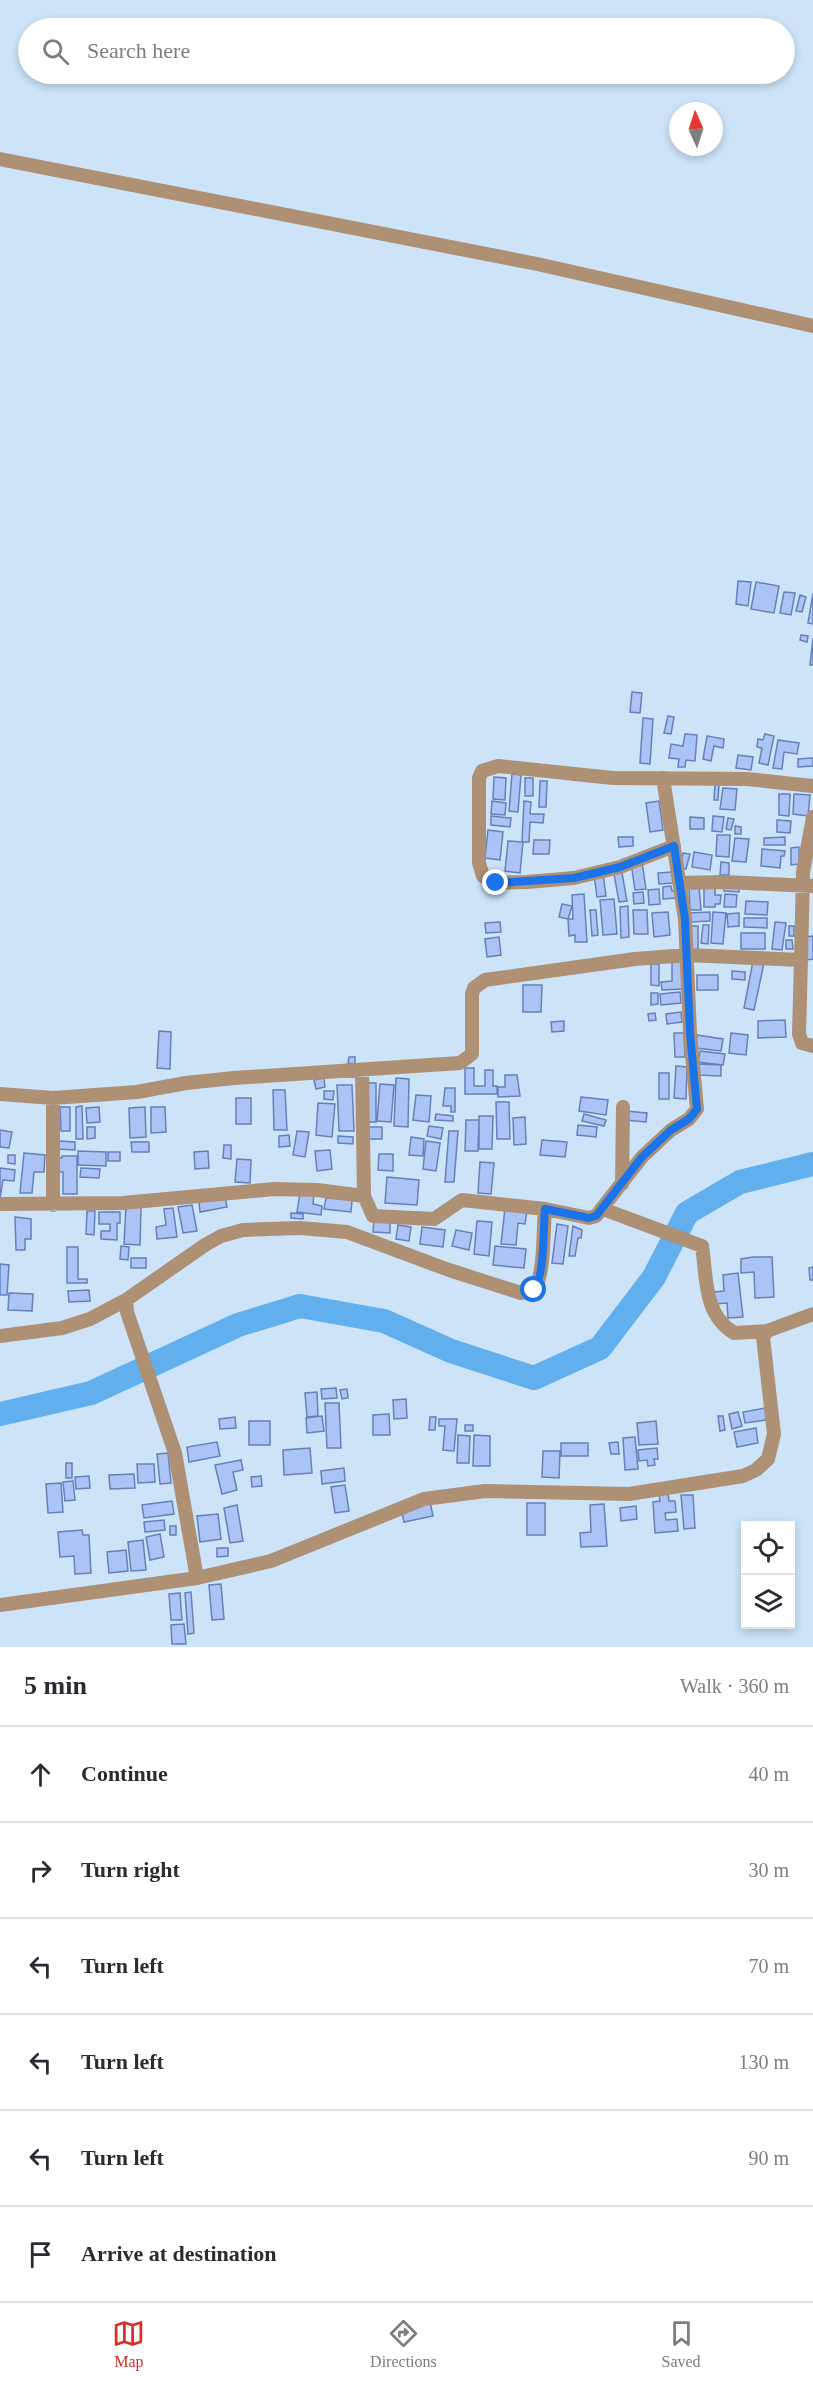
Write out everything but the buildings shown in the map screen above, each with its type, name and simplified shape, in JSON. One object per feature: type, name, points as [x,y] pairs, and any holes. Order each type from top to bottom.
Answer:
[{"type":"street","points":[[0,159],[526,261],[813,326]]},
{"type":"street","points":[[674,846],[620,867],[574,878],[496,883],[483,876],[479,864],[478,778],[482,771],[498,766],[613,778],[747,779],[813,786]]},
{"type":"street","points":[[362,1070],[364,1196],[375,1216],[434,1220],[462,1200],[545,1209],[589,1218],[596,1216],[642,1157],[671,1130],[689,1119],[697,1109],[680,883],[663,778]]},
{"type":"street","points":[[813,817],[803,872],[808,885],[801,960],[800,1034],[802,1043],[813,1046]]},
{"type":"street","points":[[680,883],[808,885]]},
{"type":"street","points":[[0,1094],[52,1098],[137,1092],[186,1083],[234,1078],[460,1063],[472,1054],[472,994],[474,988],[485,980],[635,959],[687,956],[801,960]]},
{"type":"street","points":[[52,1098],[52,1205]]},
{"type":"street","points":[[622,1184],[623,1107]]},
{"type":"street","points":[[0,1204],[123,1203],[274,1189],[364,1196]]},
{"type":"street","points":[[0,1336],[62,1328],[126,1306],[222,1236],[243,1230],[267,1228],[310,1228],[347,1232],[449,1270],[521,1293],[529,1292],[538,1285],[545,1209]]},
{"type":"street","points":[[603,1209],[702,1246],[710,1303],[716,1319],[734,1333],[767,1332],[813,1314]]},
{"type":"street","points":[[126,1306],[176,1454],[197,1578]]},
{"type":"street","points":[[0,1605],[197,1578],[271,1561],[424,1499],[485,1491],[629,1494],[742,1476],[768,1459],[772,1446],[774,1434],[763,1348],[763,1337],[767,1332]]},
{"type":"waterway","points":[[0,1414],[91,1393],[238,1325],[300,1306],[384,1321],[451,1351],[534,1378],[600,1348],[654,1277],[687,1213],[740,1182],[813,1164]]},
{"type":"route","points":[[496,883],[574,878],[620,867],[674,846],[685,919],[690,1033],[697,1109],[689,1119],[671,1130],[642,1157],[596,1216],[589,1218],[545,1209],[540,1271],[538,1285],[534,1290]]}]
